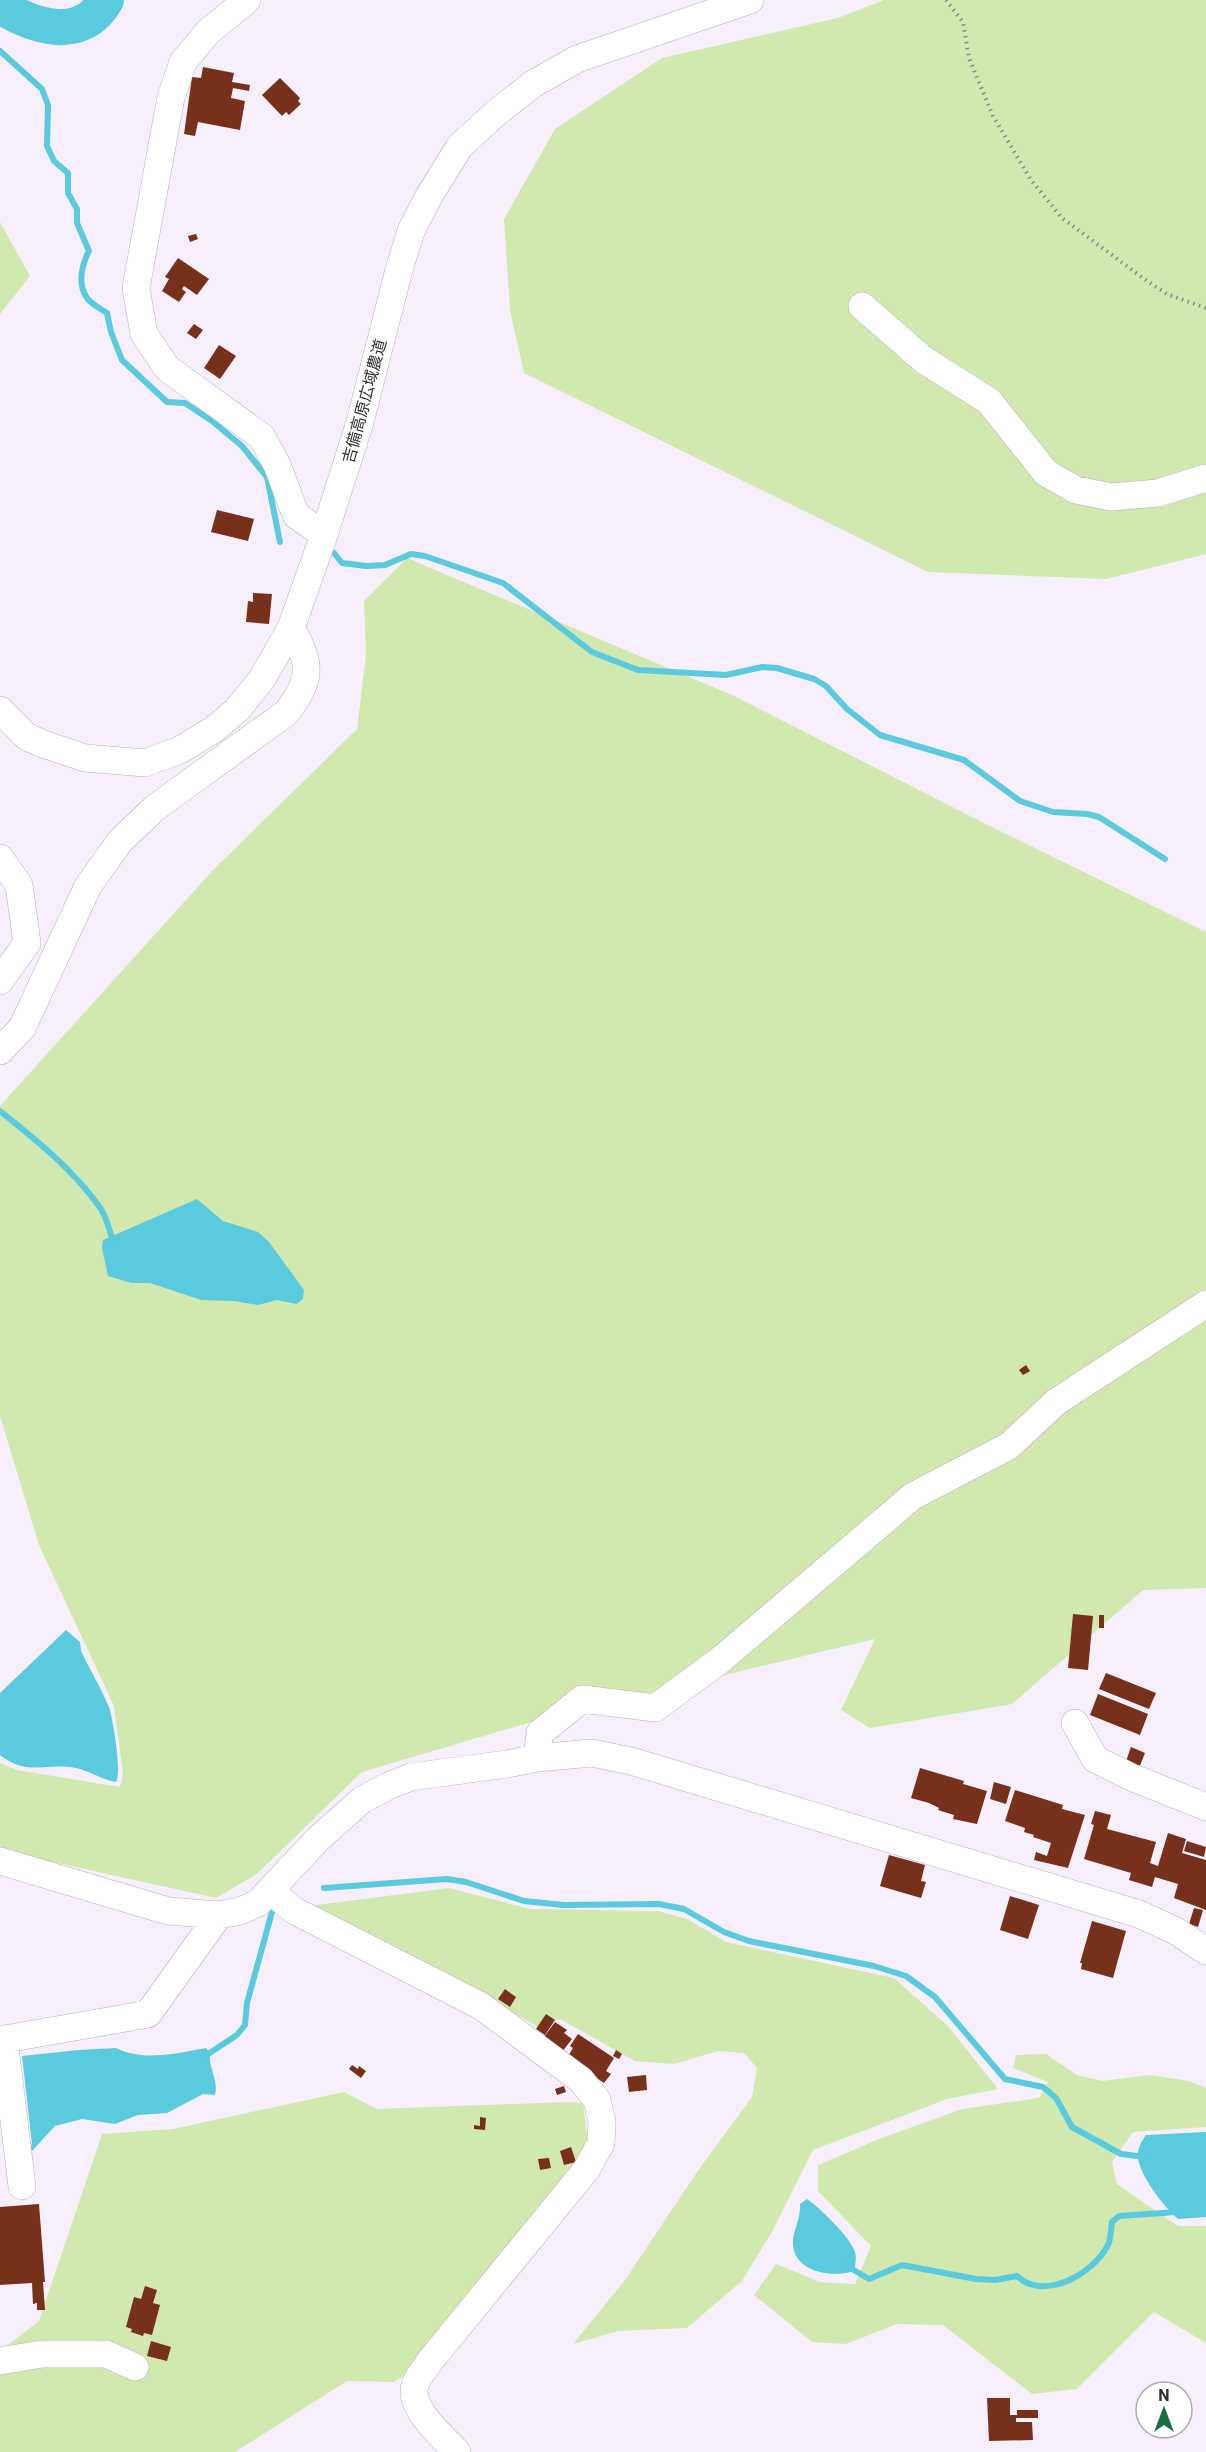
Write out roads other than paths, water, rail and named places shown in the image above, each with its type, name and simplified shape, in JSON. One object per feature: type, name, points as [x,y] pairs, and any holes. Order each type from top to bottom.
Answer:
[{"type":"street","points":[[247,0],[208,32],[183,62],[171,97],[135,288],[144,334],[166,368],[262,437],[277,465],[296,515],[324,535]]},
{"type":"street","name":"吉備高原広域農道","points":[[0,710],[27,737],[46,745],[85,758],[145,763],[180,750],[213,730],[237,710],[262,679],[291,628],[360,422],[411,231],[429,196],[460,146],[496,113],[533,84],[577,59],[750,0]]},
{"type":"street","points":[[862,306],[924,360],[989,401],[1046,473],[1076,490],[1111,497],[1158,493],[1206,478]]},
{"type":"street","points":[[0,1051],[22,1028],[88,885],[120,841],[156,807],[286,713],[297,699],[307,676],[303,648],[291,628]]},
{"type":"street","points":[[0,858],[19,885],[27,943],[0,981]]},
{"type":"street","points":[[537,1758],[540,1733],[582,1699],[655,1708],[719,1661],[913,1496],[1009,1446],[1056,1402],[1206,1304]]},
{"type":"street","points":[[1075,1723],[1095,1759],[1131,1777],[1206,1807]]},
{"type":"street","points":[[0,1861],[168,1911],[219,1915],[240,1911],[258,1903],[318,1839],[363,1800],[387,1786],[411,1777],[537,1758],[592,1753],[631,1761],[1139,1914],[1176,1931],[1205,1949]]},
{"type":"street","points":[[271,1891],[293,1910],[481,2006],[558,2061],[581,2080],[597,2100],[602,2122],[601,2144],[586,2170],[430,2361],[415,2386],[415,2400],[420,2410],[457,2452]]},
{"type":"street","points":[[22,2186],[2,2040],[148,2014],[219,1915]]},
{"type":"street","points":[[0,2361],[42,2354],[106,2354],[135,2367]]},
{"type":"water","points":[[197,1199],[223,1221],[258,1232],[269,1242],[304,1290],[303,1299],[296,1304],[277,1300],[258,1305],[234,1301],[201,1300],[150,1283],[132,1283],[108,1276],[102,1248],[103,1240]]},
{"type":"water","points":[[66,1630],[80,1642],[81,1651],[109,1707],[115,1734],[118,1768],[116,1782],[76,1768],[19,1765],[0,1755],[0,1693]]},
{"type":"water","points":[[116,2048],[137,2055],[149,2055],[172,2054],[206,2048],[210,2053],[210,2064],[216,2084],[215,2095],[203,2094],[167,2113],[138,2115],[115,2124],[82,2119],[55,2126],[32,2151],[29,2148],[32,2144],[22,2056]]},
{"type":"water","points":[[1206,2132],[1206,2217],[1178,2219],[1148,2182],[1138,2158],[1139,2149],[1146,2135]]},
{"type":"water","points":[[807,2199],[848,2239],[856,2257],[854,2271],[836,2274],[817,2271],[801,2262],[795,2254],[793,2240],[800,2204]]},
{"type":"waterway","points":[[0,6],[28,20],[57,27],[84,22],[96,13],[106,0]]},
{"type":"waterway","points":[[0,51],[42,89],[48,105],[47,146],[54,161],[68,173],[68,193],[77,209],[77,223],[89,251],[84,262],[82,287],[89,300],[107,313],[111,332],[122,360],[167,402],[185,403],[212,421],[242,446],[267,477],[280,542]]},
{"type":"waterway","points":[[334,553],[342,563],[366,566],[385,565],[411,554],[425,556],[503,583],[592,652],[638,670],[726,675],[762,667],[777,668],[814,679],[826,686],[847,709],[880,735],[964,760],[1020,801],[1053,812],[1099,817],[1165,859]]},
{"type":"waterway","points":[[0,1111],[41,1144],[79,1181],[103,1213],[114,1244]]},
{"type":"waterway","points":[[324,1888],[447,1879],[466,1882],[524,1901],[564,1905],[659,1904],[684,1909],[724,1932],[749,1941],[874,1966],[906,1976],[935,1997],[1005,2079],[1043,2087],[1056,2098],[1072,2127],[1121,2154],[1146,2157]]},
{"type":"waterway","points":[[205,2056],[237,2035],[245,2025],[247,2003],[272,1912]]},
{"type":"waterway","points":[[847,2266],[869,2279],[902,2265],[976,2279],[995,2280],[1017,2276],[1028,2283],[1040,2286],[1054,2285],[1080,2274],[1101,2256],[1109,2243],[1112,2222],[1119,2216],[1177,2212]]}]
